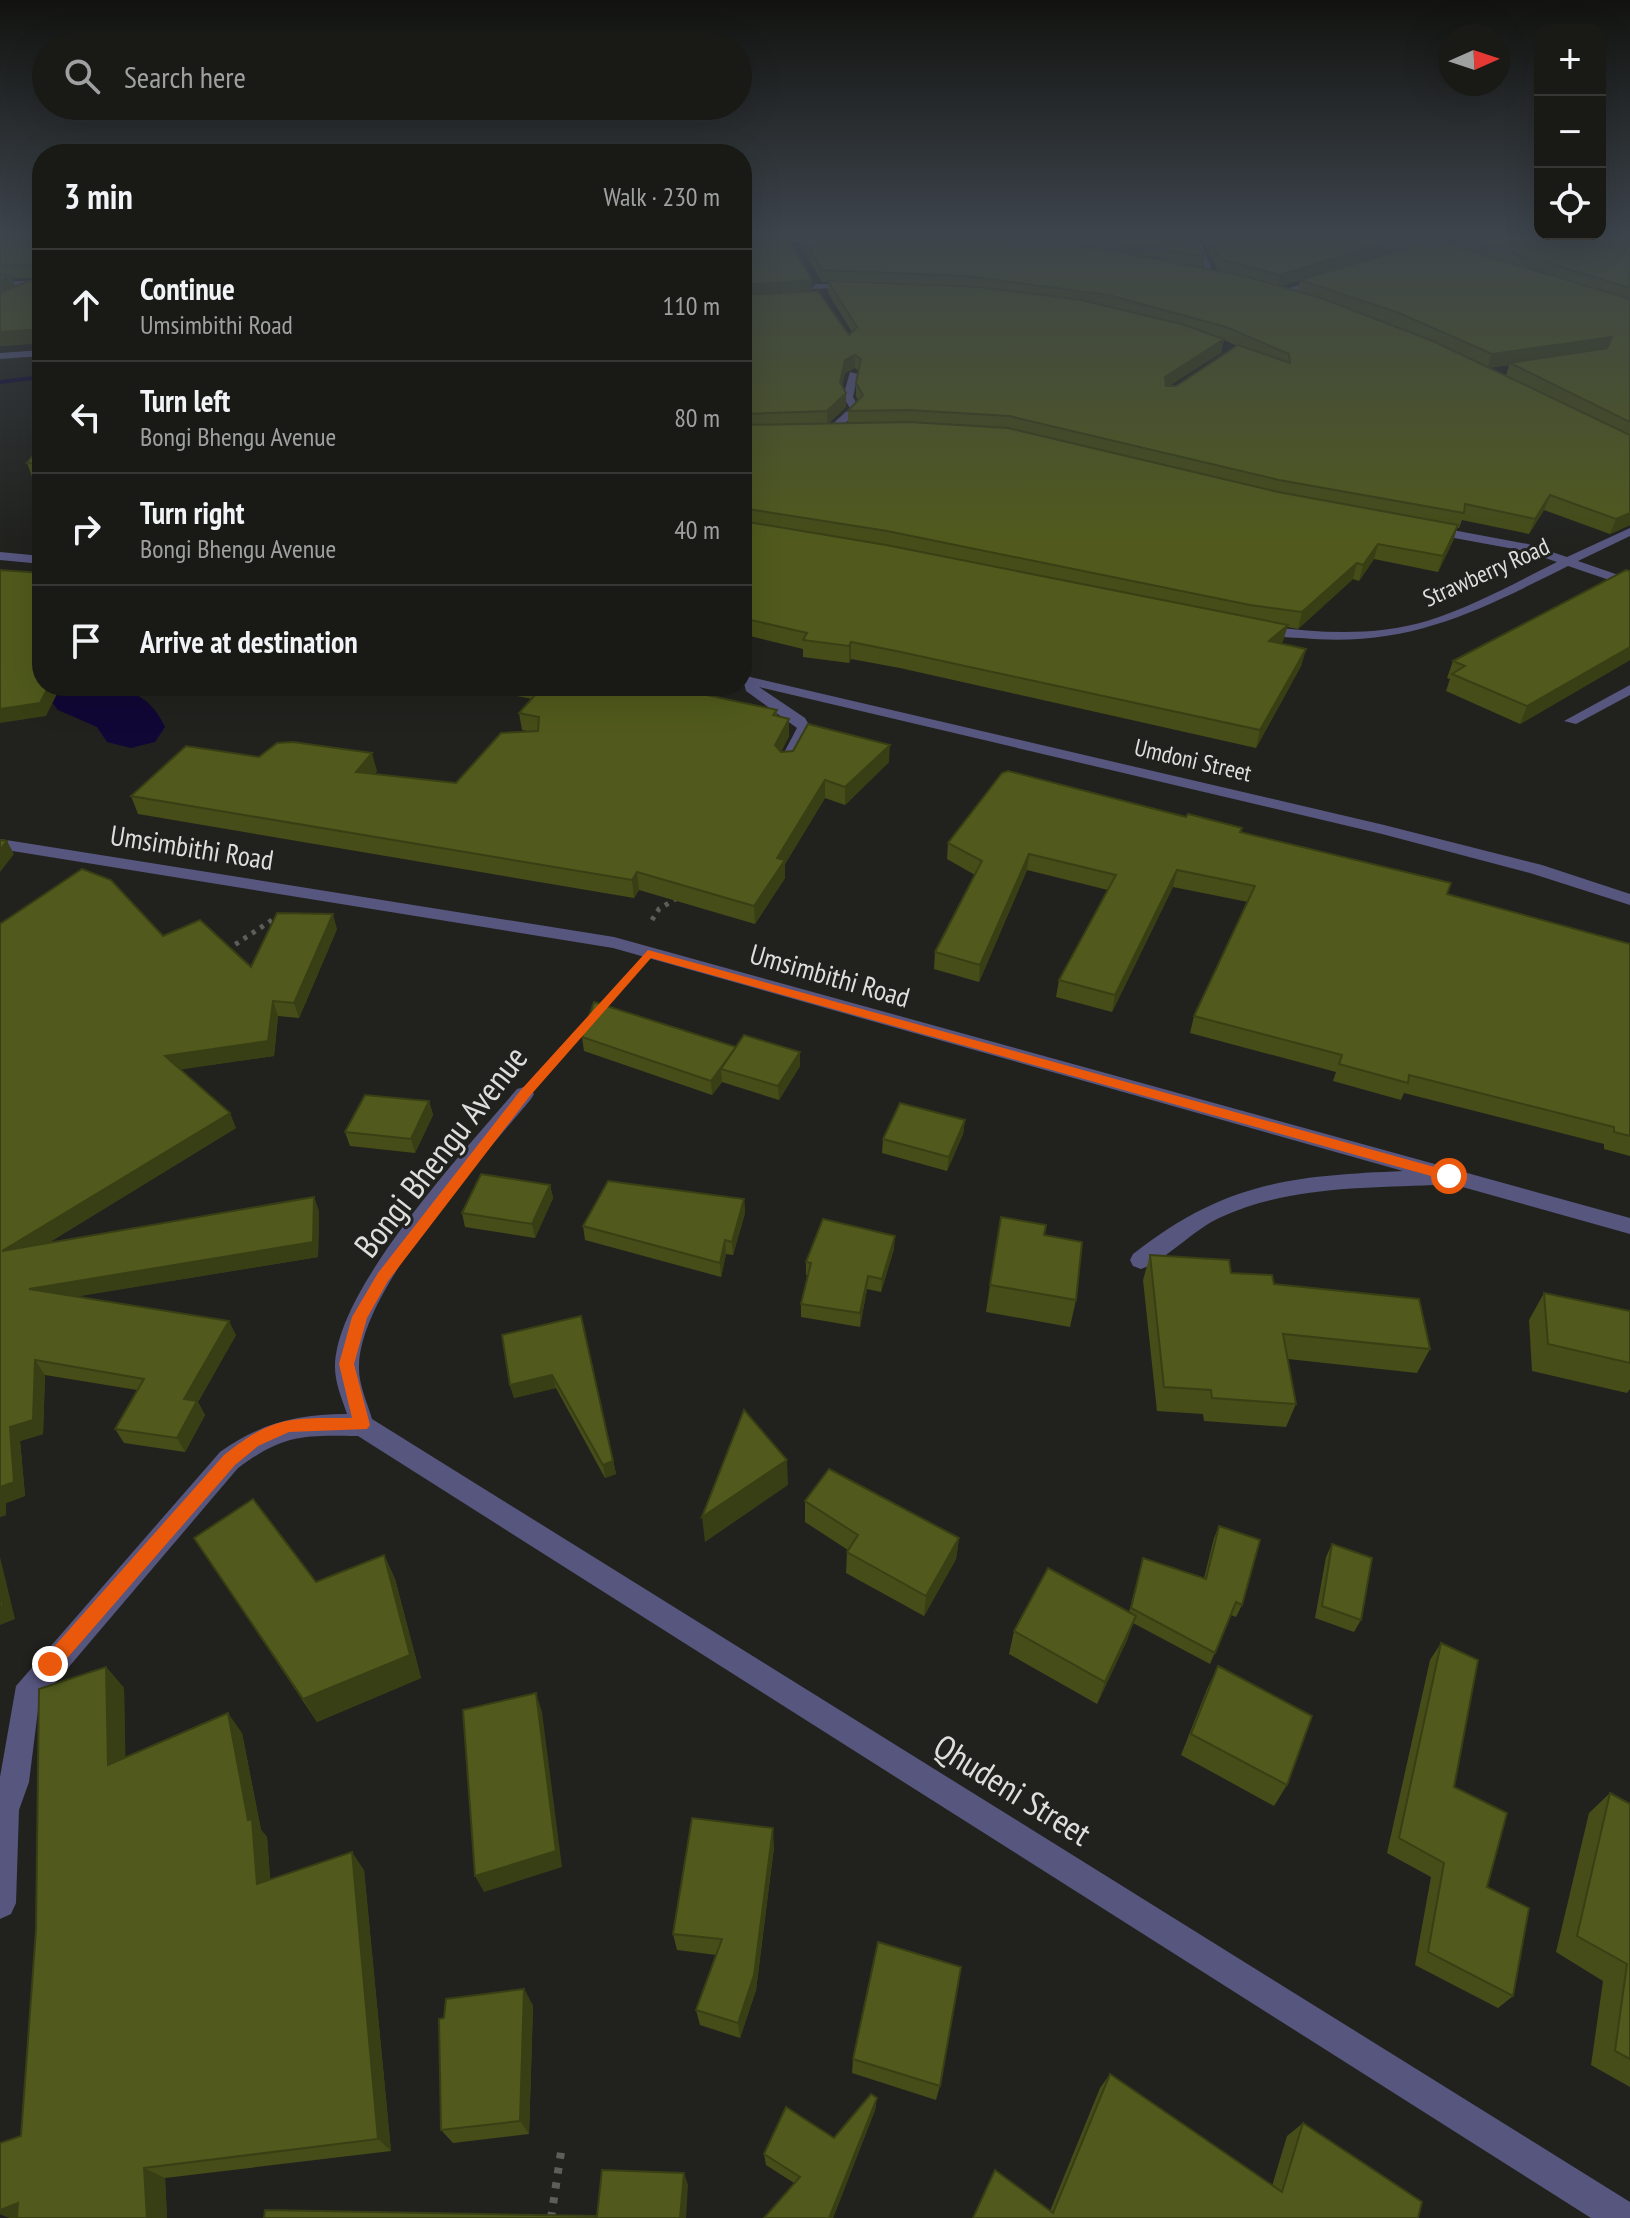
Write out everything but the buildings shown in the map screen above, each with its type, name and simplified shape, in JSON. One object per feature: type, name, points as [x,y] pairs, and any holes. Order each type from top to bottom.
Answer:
[{"type":"street","points":[[0,356],[32,354]]},
{"type":"street","points":[[831,431],[855,409],[848,397],[853,374]]},
{"type":"street","points":[[815,431],[846,431]]},
{"type":"street","points":[[1416,527],[1528,548],[1630,583]]},
{"type":"street","name":"Strawberry Road","points":[[1245,626],[1289,634],[1366,636],[1414,627],[1452,617],[1630,532]]},
{"type":"street","points":[[0,556],[32,559]]},
{"type":"street","name":"Umdoni Street","points":[[752,681],[1384,830],[1536,869],[1630,900]]},
{"type":"street","points":[[752,689],[758,697],[800,721],[804,728],[786,764]]},
{"type":"street","points":[[1571,721],[1630,689]]},
{"type":"street","name":"Umsimbithi Road","points":[[0,844],[640,951],[1630,1226]]},
{"type":"street","name":"Bongi Bhengu Avenue","points":[[362,1425],[347,1364],[360,1317],[411,1237],[524,1094]]},
{"type":"street","points":[[1141,1260],[1163,1240],[1198,1218],[1266,1190],[1319,1183],[1449,1176]]},
{"type":"street","points":[[0,1903],[4,1810],[14,1782],[26,1696],[229,1460],[253,1441],[288,1425],[362,1425]]},
{"type":"street","name":"Qhudeni Street","points":[[362,1425],[1623,2218]]},
{"type":"path","points":[[222,954],[309,895]]},
{"type":"path","name":"Bongi Bhengu Avenue","points":[[524,1094],[640,951],[659,909],[682,895]]},
{"type":"path","points":[[551,2218],[561,2152]]},
{"type":"waterway","points":[[0,382],[32,378]]},
{"type":"waterway","points":[[82,696],[126,715],[131,727]]},
{"type":"route","points":[[50,1664],[229,1460],[253,1441],[273,1429],[288,1425],[362,1425],[347,1364],[351,1340],[360,1317],[383,1277],[499,1124],[648,954],[1449,1176]]}]
